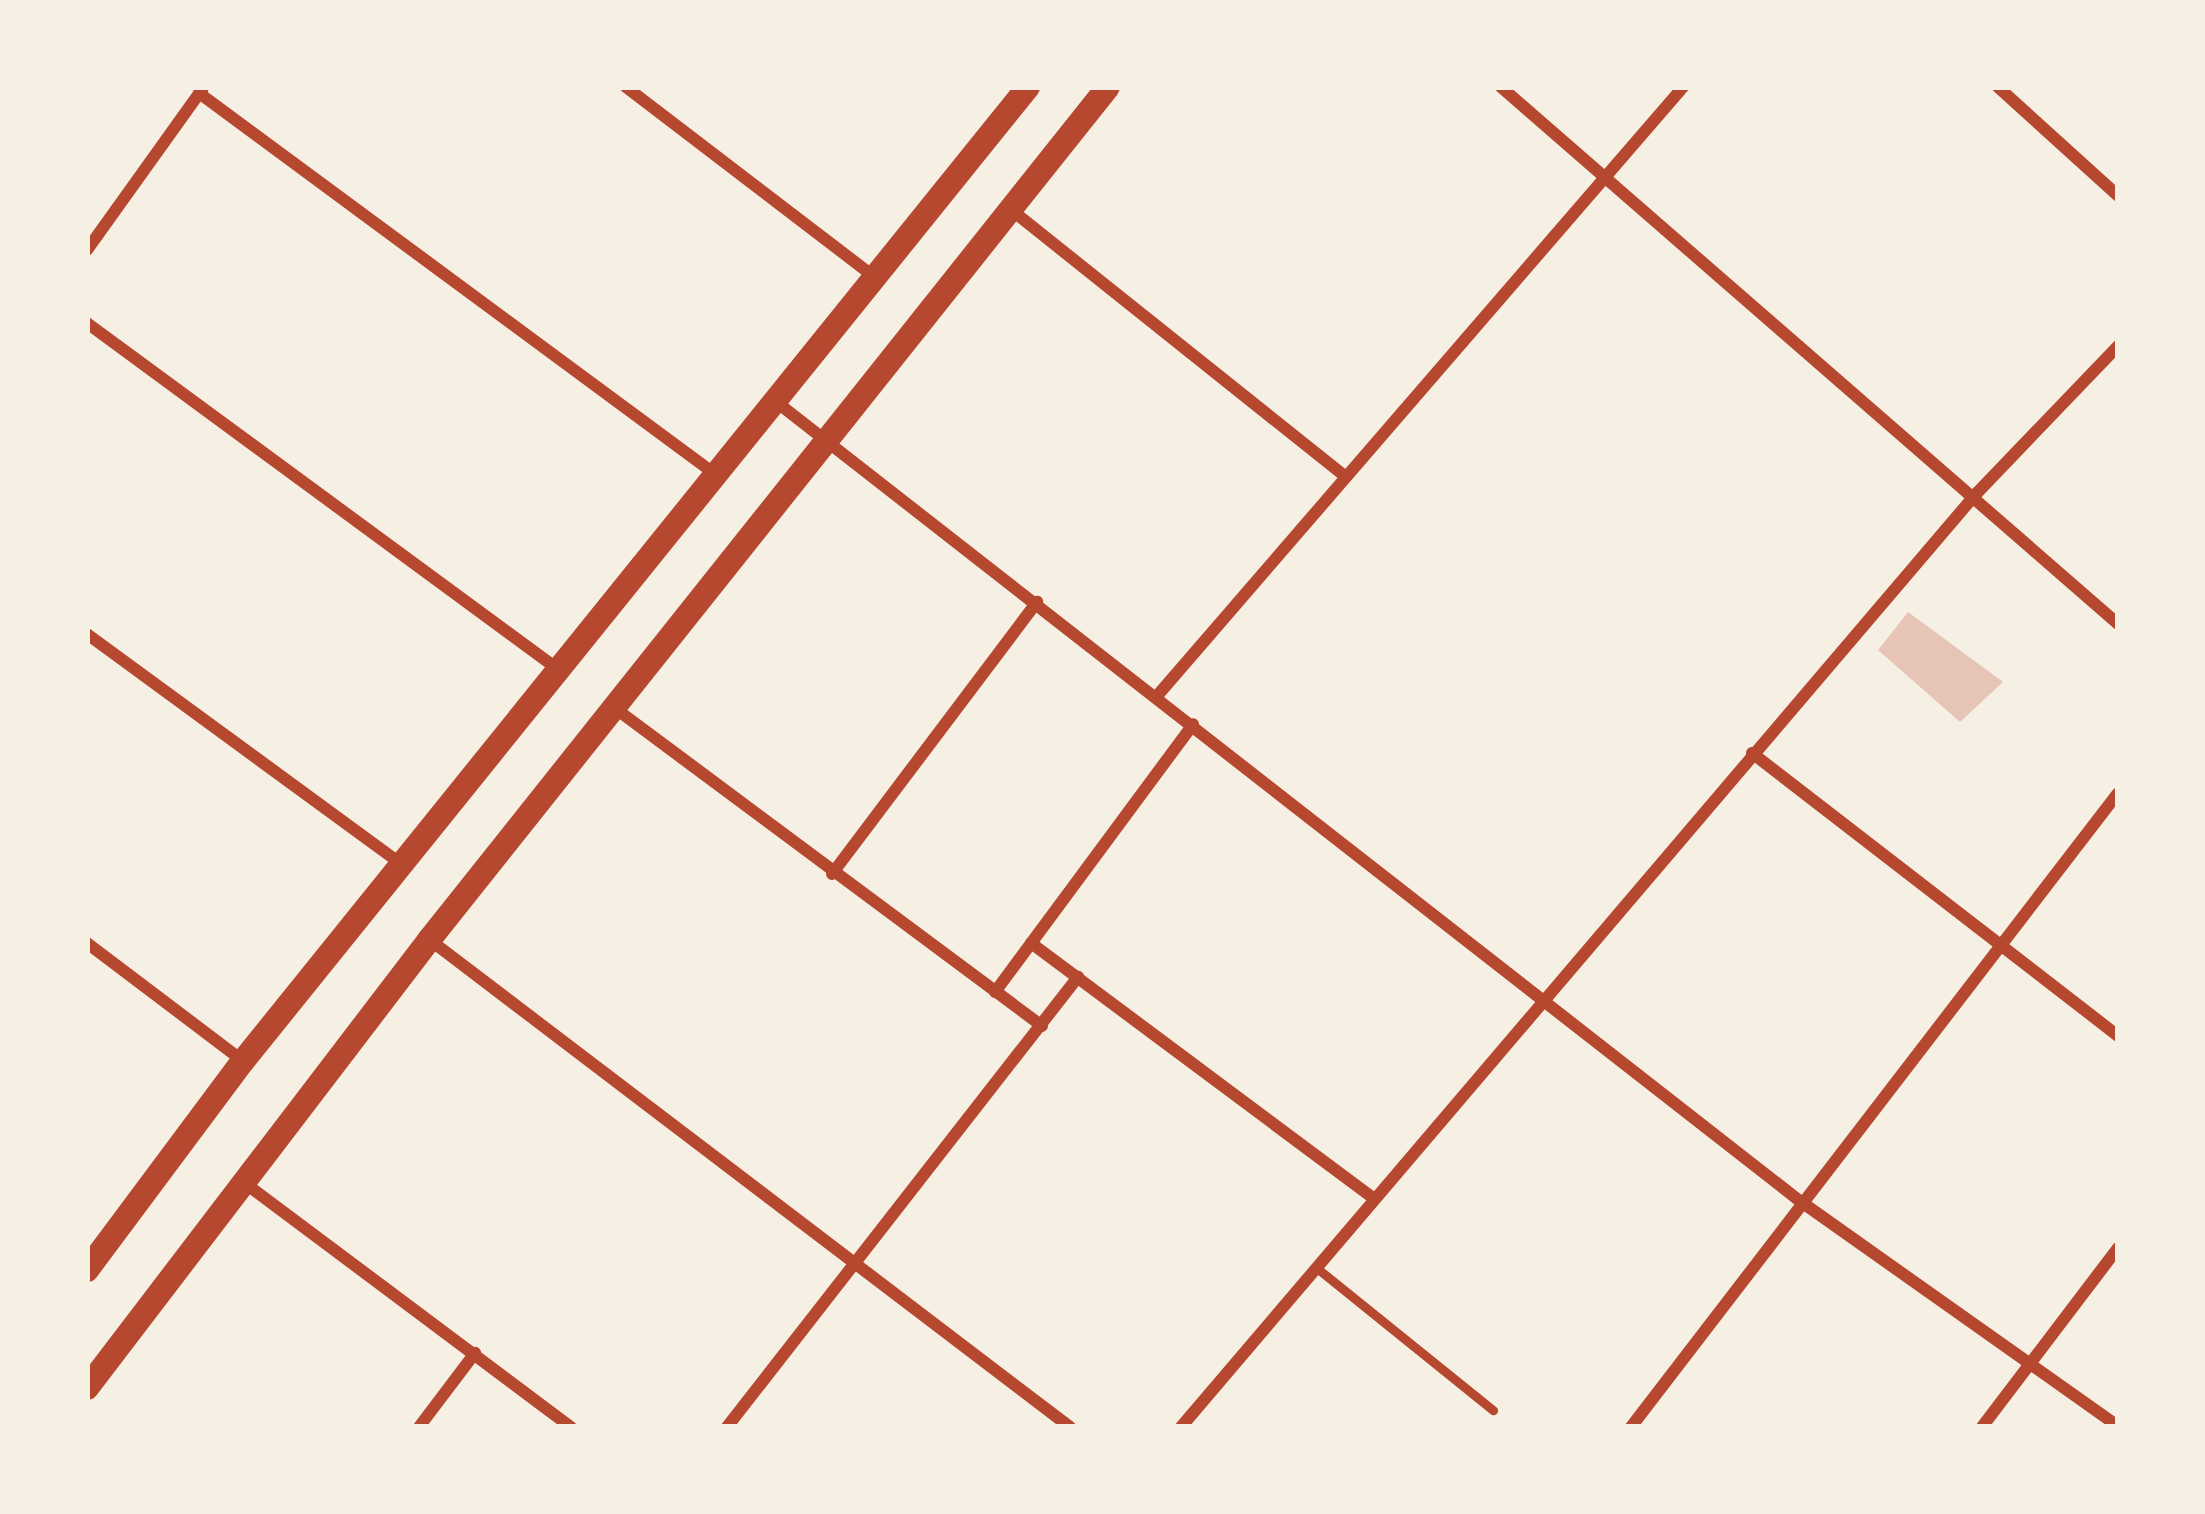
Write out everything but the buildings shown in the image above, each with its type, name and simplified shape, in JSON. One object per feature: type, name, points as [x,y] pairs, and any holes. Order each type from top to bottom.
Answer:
[{"type":"main road","points":[[87,1388],[429,940],[832,442],[1108,87]]},
{"type":"main road","points":[[87,1270],[243,1061],[879,280],[1027,88]]},
{"type":"street","points":[[626,87],[879,280]]},
{"type":"street","points":[[1501,87],[1600,178],[1976,494],[2118,624]]},
{"type":"street","points":[[1157,696],[1343,475],[1683,87]]},
{"type":"street","points":[[1998,87],[2118,196]]},
{"type":"street","points":[[87,250],[201,90],[719,476]]},
{"type":"street","points":[[1014,212],[1343,475]]},
{"type":"street","points":[[87,323],[559,670]]},
{"type":"street","points":[[1181,1427],[1751,753],[1976,494],[2118,346]]},
{"type":"street","points":[[779,404],[1542,995],[1800,1201],[2118,1426]]},
{"type":"street","points":[[832,874],[1037,602]]},
{"type":"street","points":[[87,634],[402,864]]},
{"type":"street","points":[[616,710],[1042,1026]]},
{"type":"street","points":[[994,992],[1193,724]]},
{"type":"street","points":[[1751,753],[2118,1036]]},
{"type":"street","points":[[1631,1427],[1999,941],[2118,793]]},
{"type":"street","points":[[429,940],[1070,1427]]},
{"type":"street","points":[[87,943],[243,1061]]},
{"type":"street","points":[[1031,943],[1374,1199]]},
{"type":"street","points":[[727,1427],[851,1260],[1078,977]]},
{"type":"street","points":[[241,1181],[571,1427]]},
{"type":"street","points":[[1982,1427],[2118,1248]]},
{"type":"street","points":[[419,1427],[475,1353]]},
{"type":"lane","points":[[1318,1269],[1493,1410]]}]
